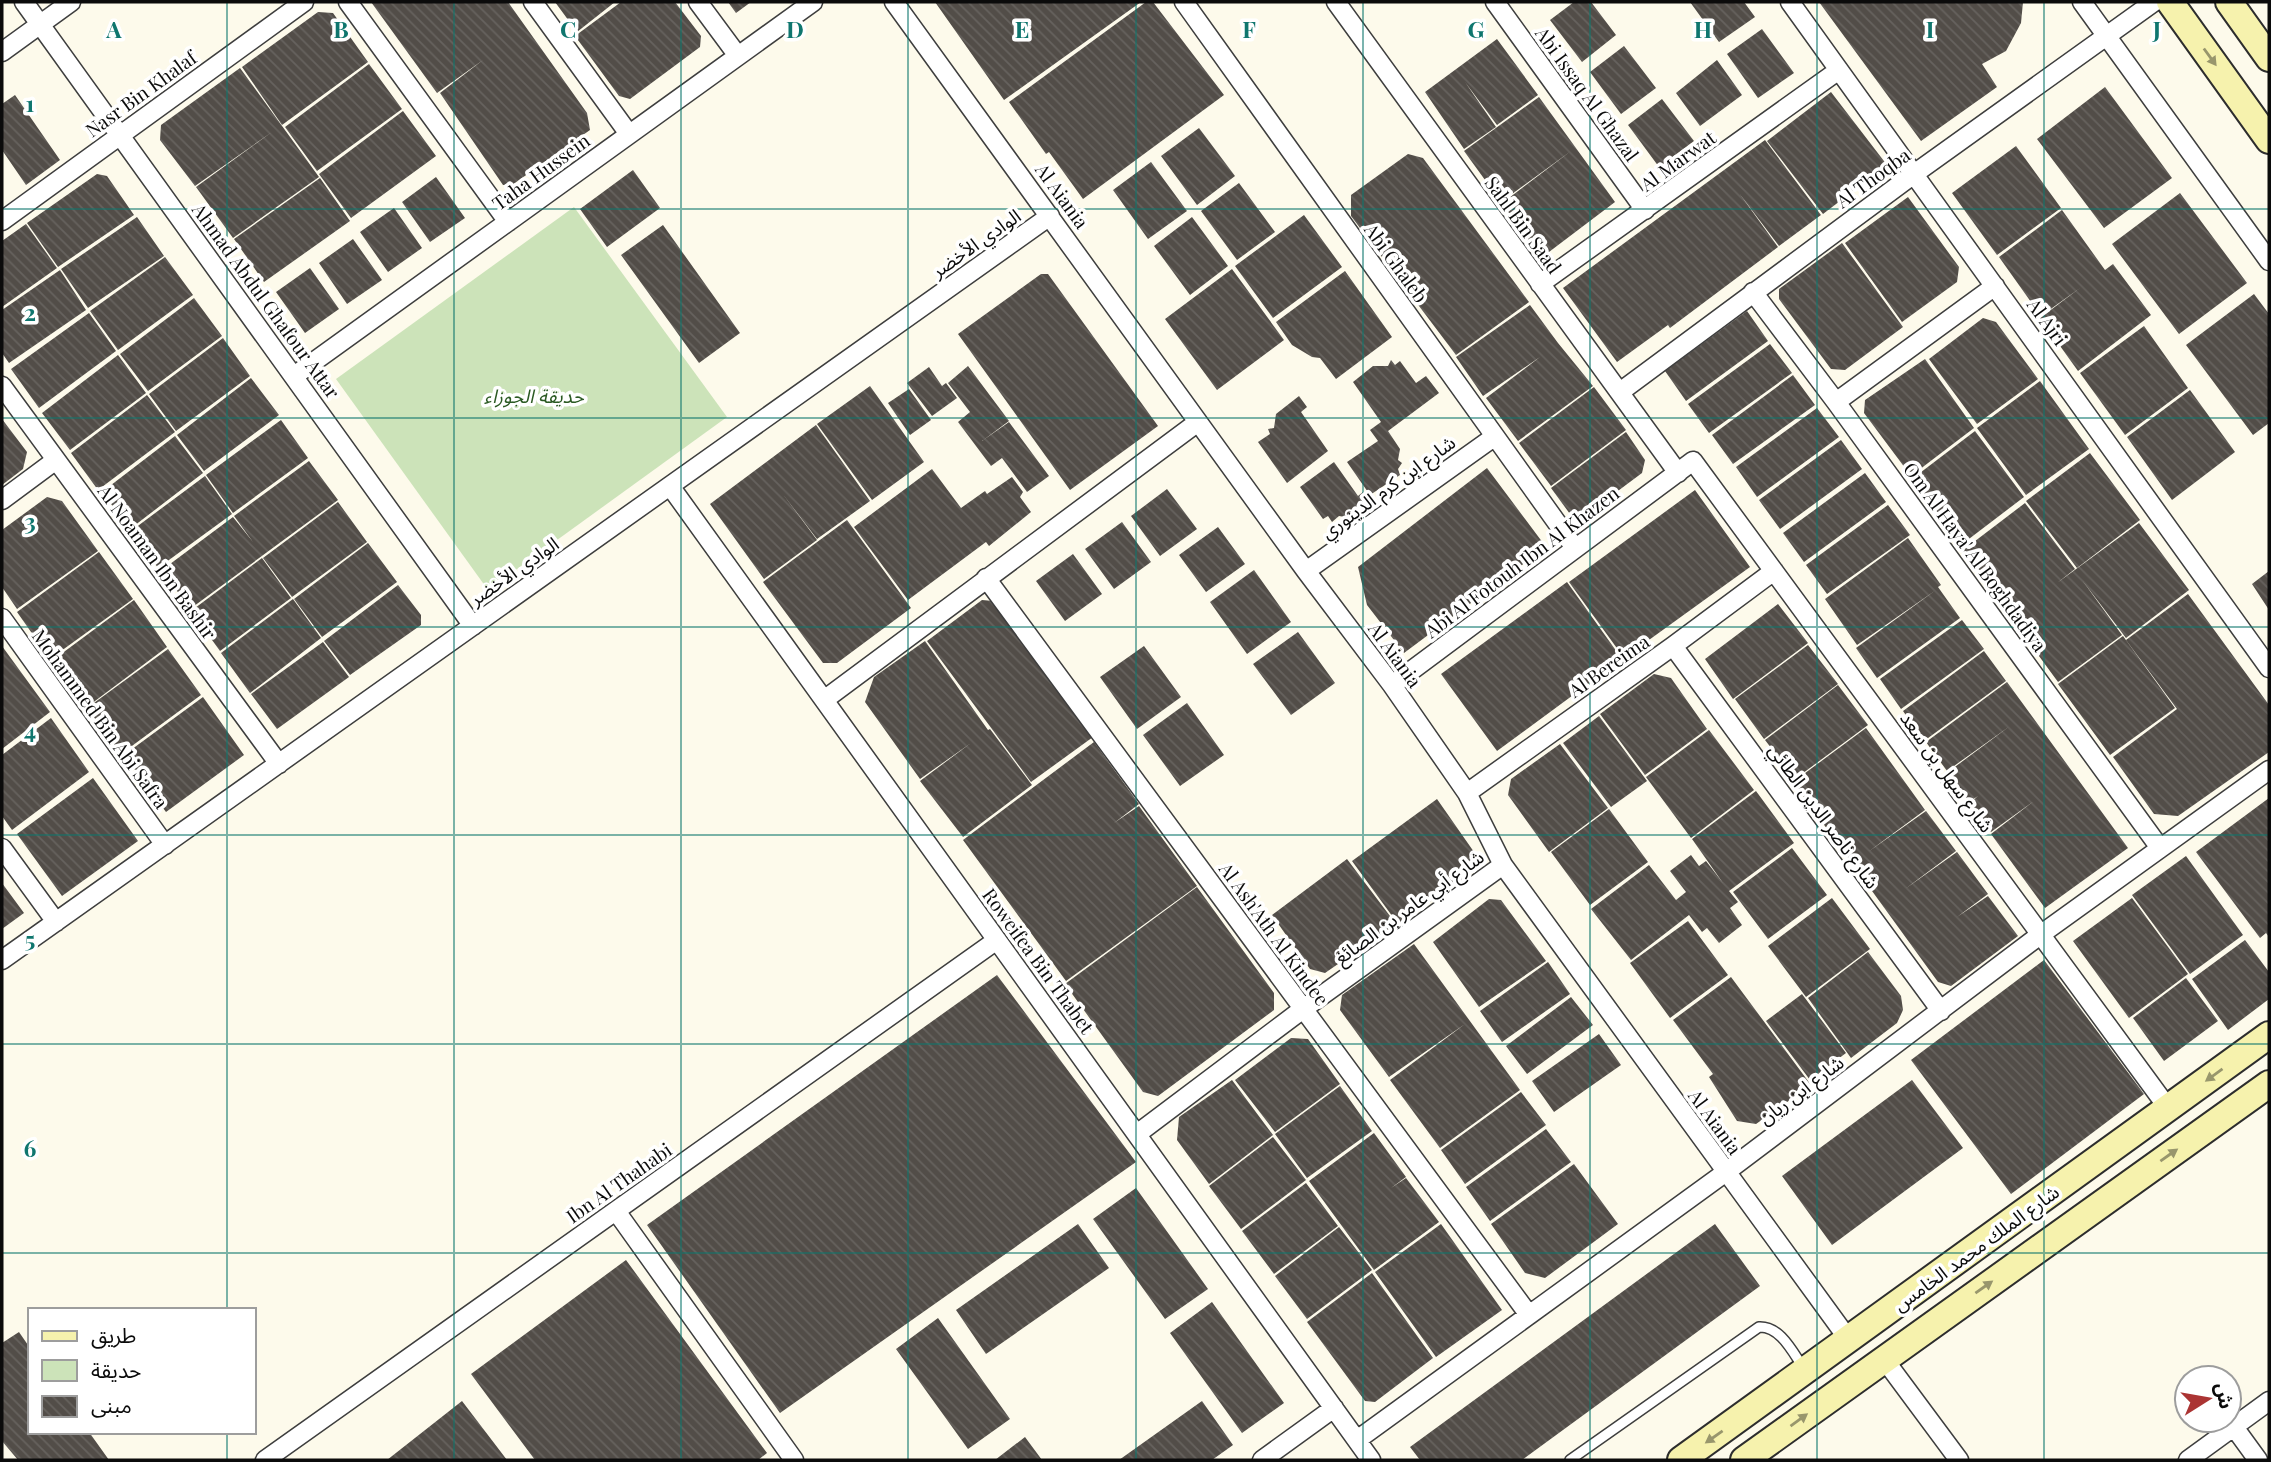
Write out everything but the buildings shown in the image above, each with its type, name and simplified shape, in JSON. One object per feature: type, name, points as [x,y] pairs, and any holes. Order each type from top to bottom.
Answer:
[{"type":"street","name":"Ahmad Abdul Ghafour Attar","points":[[24,2],[473,626]]},
{"type":"street","points":[[2,52],[71,2]]},
{"type":"street","name":"Nasr Bin Khalaf","points":[[2,221],[304,2]]},
{"type":"street","points":[[348,2],[508,222]]},
{"type":"street","points":[[533,2],[629,134]]},
{"type":"street","points":[[698,2],[738,56]]},
{"type":"street","name":"Taha Hussein","points":[[294,376],[813,2]]},
{"type":"street","name":"Al Aiania","points":[[894,2],[1306,571],[1392,685],[1467,793],[1503,865],[1849,1340]]},
{"type":"street","name":"Abi Ghaleb","points":[[1184,2],[1575,548]]},
{"type":"street","name":"Sahl Bin Saad","points":[[1336,2],[1678,473]]},
{"type":"street","name":"Abi Issaq Al Ghazal","points":[[1495,2],[1645,210]]},
{"type":"street","name":"Al Ajri","points":[[1790,2],[2269,668]]},
{"type":"street","points":[[2082,2],[2269,261]]},
{"type":"street","name":"Al Thoqba","points":[[1620,391],[1914,174],[2154,2]]},
{"type":"street","points":[[2171,2],[2269,140]]},
{"type":"street","points":[[2229,2],[2269,58]]},
{"type":"street","name":"Al Marwat","points":[[1540,284],[1839,70]]},
{"type":"street","name":"الوادي الأخضر","points":[[2,960],[1050,216]]},
{"type":"street","points":[[1836,402],[1995,286]]},
{"type":"street","name":"Om Al Haya' Al Boghdadiya","points":[[1753,292],[2160,848]]},
{"type":"street","name":"Al Noaman Ibn Bashir","points":[[2,386],[279,764]]},
{"type":"street","points":[[824,700],[1198,422]]},
{"type":"street","name":"شارع ابن كرم الدينوري","points":[[1306,571],[1494,437]]},
{"type":"street","points":[[2,500],[56,460]]},
{"type":"street","name":"Abi Al Fotouh Ibn Al Khazen","points":[[1392,685],[1693,461]]},
{"type":"street","name":"شارع سهل بن سعد","points":[[1693,461],[2168,1108]]},
{"type":"street","name":"Roweifea Bin Thabet","points":[[670,486],[1371,1460]]},
{"type":"street","name":"Al Bereima","points":[[1467,793],[1774,571]]},
{"type":"street","name":"Al Ash'Ath Al Kindee","points":[[986,578],[1529,1315]]},
{"type":"street","name":"Mohammed Bin Abi Safra","points":[[2,618],[165,845]]},
{"type":"street","name":"شارع ناصر الدين الطائي","points":[[1673,646],[1941,1011]]},
{"type":"street","name":"شارع ابن ريان","points":[[1357,1440],[1726,1172],[2040,935],[2269,770]]},
{"type":"street","points":[[2,848],[56,922]]},
{"type":"street","name":"شارع أبي عامر بن الصائغ","points":[[1137,1134],[1303,1009],[1503,865]]},
{"type":"street","name":"Ibn Al Thahabi","points":[[265,1460],[997,940]]},
{"type":"street","name":"شارع الملك محمد الخامس","points":[[1681,1460],[2269,1035]]},
{"type":"street","name":"شارع الملك محمد الخامس","points":[[1744,1460],[2269,1084]]},
{"type":"street","points":[[616,1211],[794,1460]]},
{"type":"street","points":[[1884,1359],[1959,1460]]},
{"type":"street","points":[[2243,1420],[2269,1401]]},
{"type":"street","points":[[1262,1460],[1334,1408]]},
{"type":"street","points":[[2188,1460],[2224,1434]]},
{"type":"street","points":[[2239,1434],[2258,1460]]},
{"type":"lane","points":[[1570,1460],[1759,1327],[1768,1326],[1777,1331],[1807,1371]]},
{"type":"green space","name":"حديقة الجوزاء","points":[[574,207],[727,417],[488,590],[336,379]]}]
